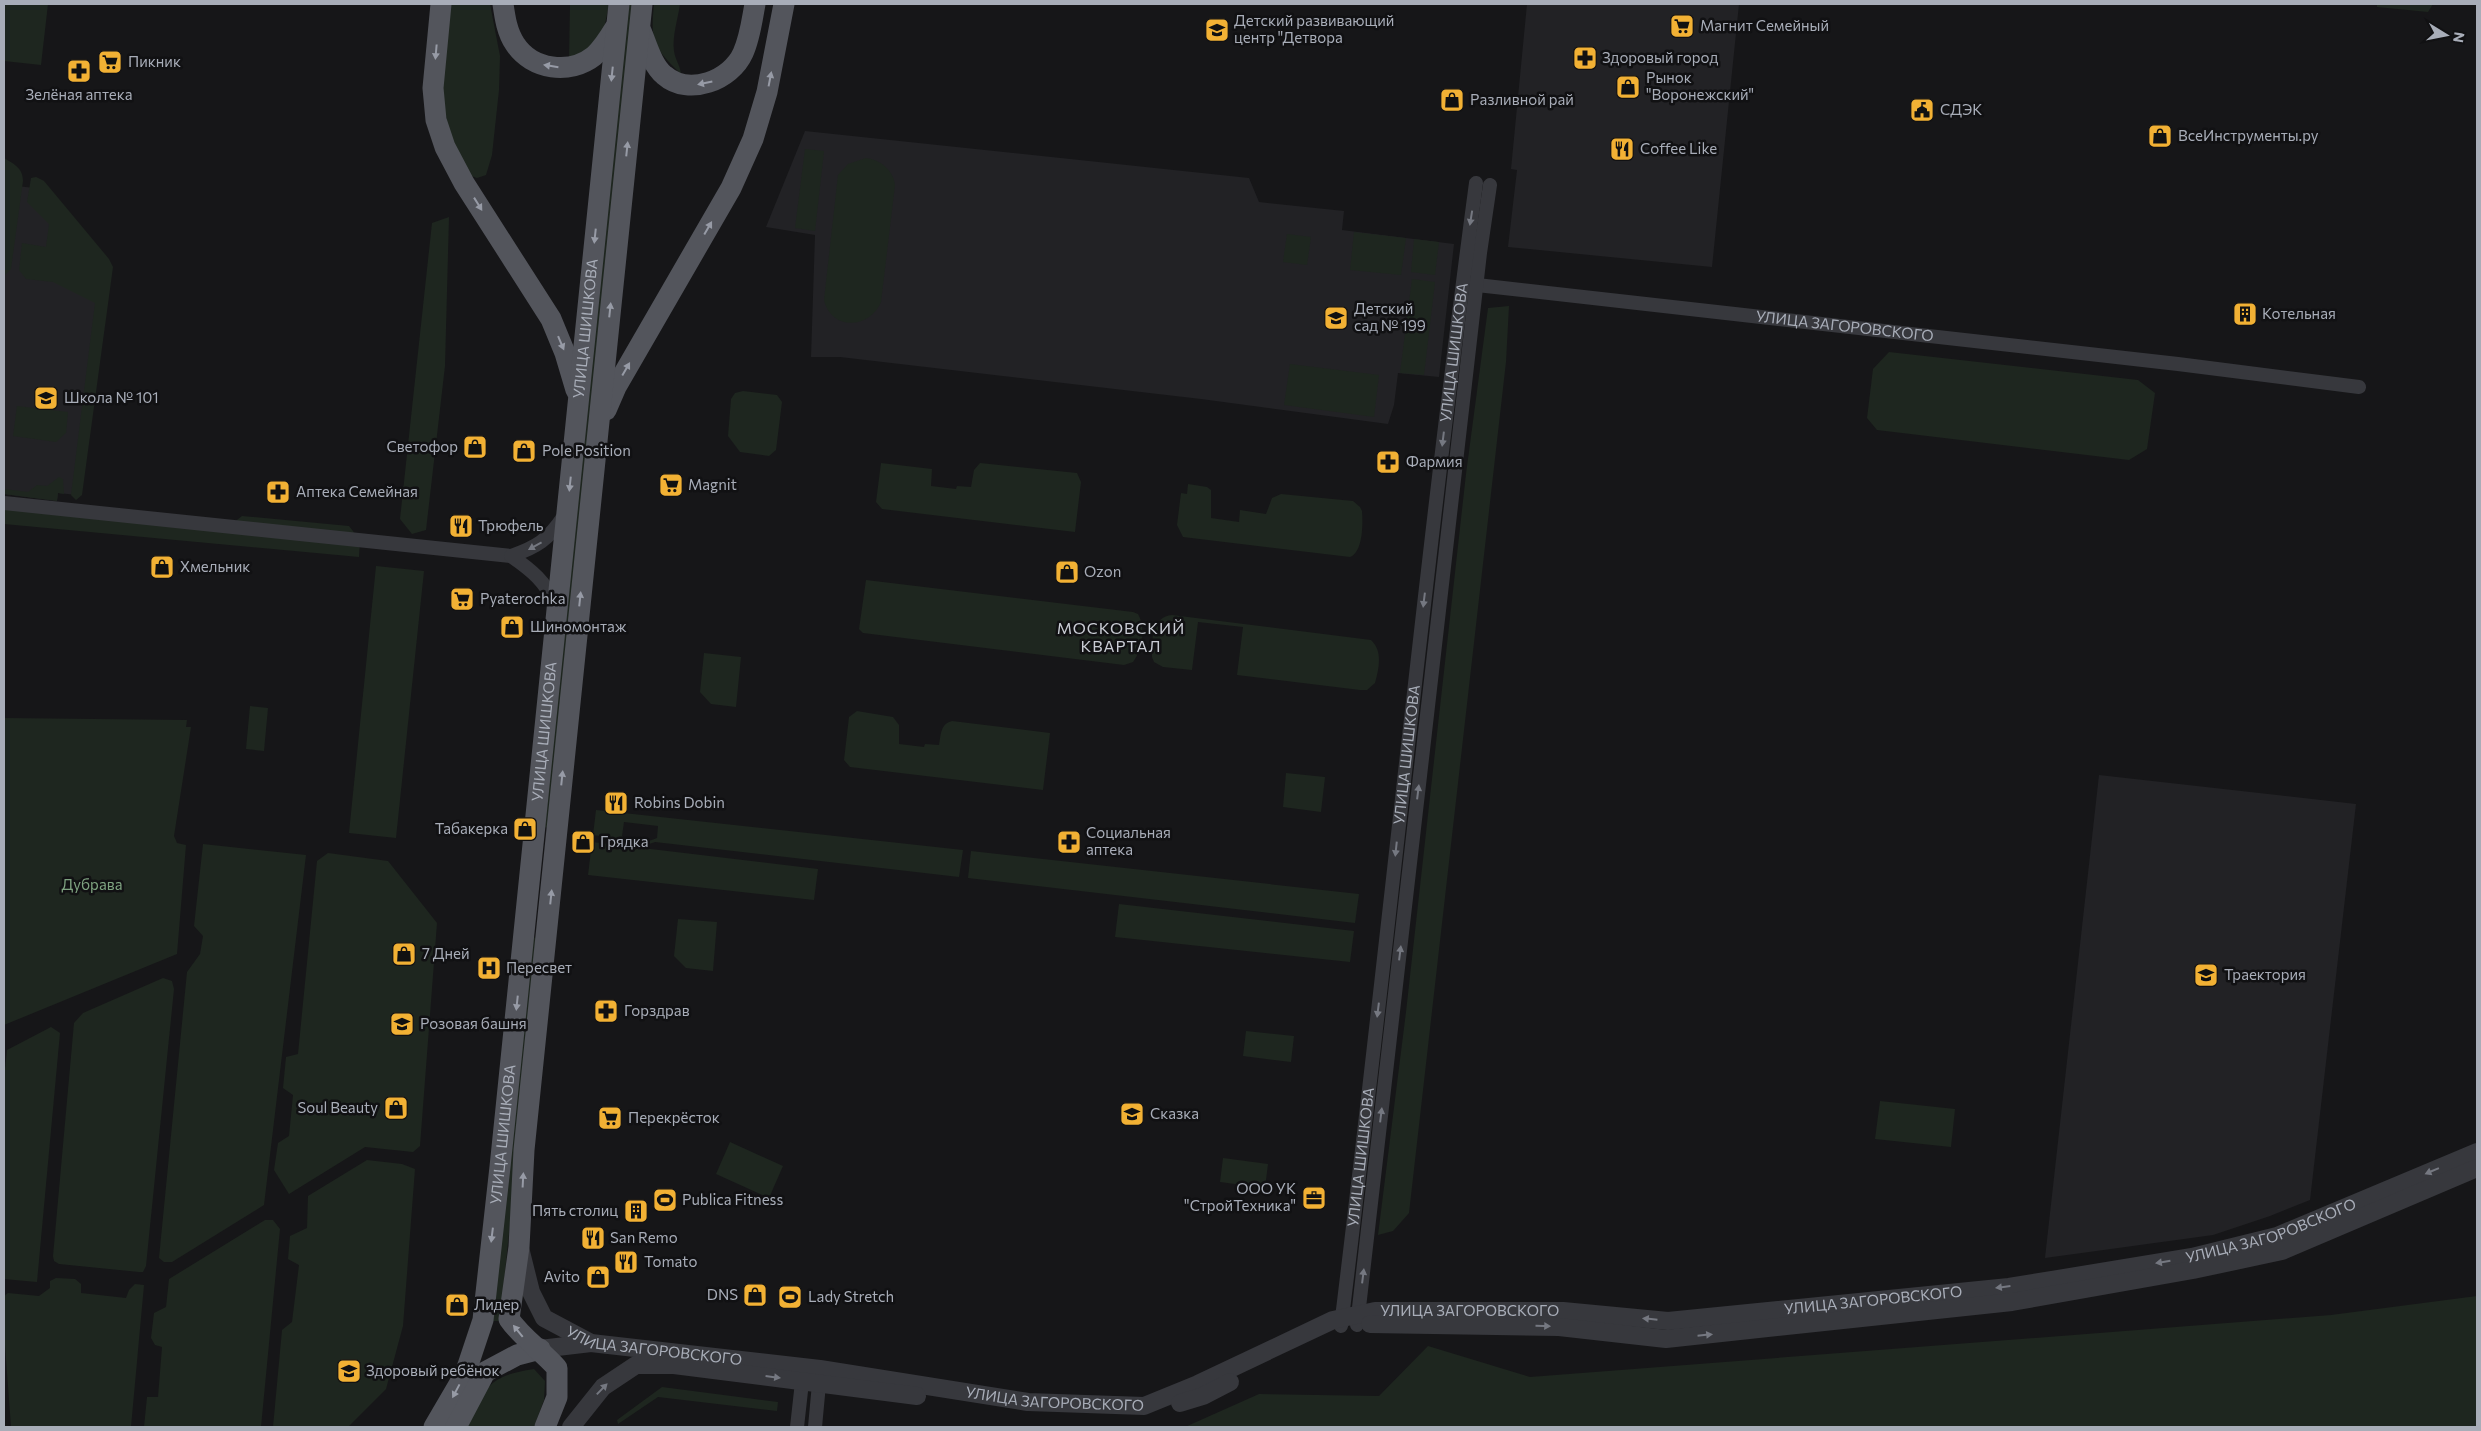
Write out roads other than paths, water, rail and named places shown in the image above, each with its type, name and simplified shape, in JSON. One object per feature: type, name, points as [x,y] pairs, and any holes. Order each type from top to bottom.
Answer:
[{"type":"main road","points":[[441,4],[433,88],[436,120],[445,147],[464,183],[550,319],[565,353],[579,400]]},
{"type":"main road","points":[[503,4],[507,29],[515,45],[528,58],[556,67],[573,67],[595,55],[617,26]]},
{"type":"main road","name":"УЛИЦА ШИШКОВА","points":[[434,1427],[465,1374],[482,1320],[525,929],[619,4]]},
{"type":"main road","name":"УЛИЦА ШИШКОВА","points":[[545,1427],[557,1397],[557,1368],[540,1350],[520,1335],[509,1319],[519,1247],[524,1150],[642,4]]},
{"type":"main road","points":[[640,28],[652,56],[664,75],[678,83],[698,85],[716,81],[743,54],[755,4]]},
{"type":"main road","points":[[598,428],[616,387],[731,188],[753,139],[767,92],[784,4]]},
{"type":"main road","points":[[534,835],[557,837]]},
{"type":"main road","points":[[525,929],[547,931]]},
{"type":"main road","points":[[456,1427],[485,1372],[490,1344],[482,1320]]},
{"type":"main road","points":[[485,1372],[517,1356],[540,1350]]},
{"type":"street","name":"УЛИЦА ШИШКОВА","points":[[1350,1320],[1421,627],[1465,252],[1476,183]]},
{"type":"street","name":"УЛИЦА ШИШКОВА","points":[[1350,1320],[1490,185]]},
{"type":"street","name":"УЛИЦА ЗАГОРОВСКОГО","points":[[1477,285],[2212,368],[2359,387]]},
{"type":"street","points":[[4,503],[510,556],[535,547],[553,533],[568,511]]},
{"type":"street","points":[[510,556],[532,570],[546,585],[558,606]]},
{"type":"street","name":"УЛИЦА ЗАГОРОВСКОГО","points":[[519,1247],[531,1292],[544,1318],[590,1343],[811,1375],[1028,1402],[1144,1406],[1350,1320],[1376,1311],[1563,1311],[1668,1321],[2009,1287],[2192,1257],[2277,1236],[2477,1152]]},
{"type":"street","name":"УЛИЦА ЗАГОРОВСКОГО","points":[[1350,1320],[1559,1327],[1666,1339],[2012,1302],[2193,1270],[2282,1251],[2477,1168]]},
{"type":"street","points":[[540,1350],[590,1343]]},
{"type":"street","name":"УЛИЦА ЗАГОРОВСКОГО","points":[[571,1427],[603,1387],[636,1365],[674,1365],[811,1375]]},
{"type":"street","points":[[797,1427],[811,1375]]},
{"type":"street","points":[[811,1375],[814,1427]]},
{"type":"place","name":"Магнит Семейный","points":[[1682,26]]},
{"type":"place","name":"Детский развивающий центр \"Детвора","points":[[1217,30]]},
{"type":"place","name":"Здоровый город","points":[[1585,58]]},
{"type":"place","name":"Пикник","points":[[110,62]]},
{"type":"place","name":"Зелёная аптека","points":[[79,71]]},
{"type":"place","name":"Рынок \"Воронежский\"","points":[[1628,87]]},
{"type":"place","name":"Разливной рай","points":[[1452,100]]},
{"type":"place","name":"СДЭК","points":[[1922,110]]},
{"type":"place","name":"ВсеИнструменты.ру","points":[[2160,136]]},
{"type":"place","name":"Coffee Like","points":[[1622,149]]},
{"type":"place","name":"Котельная","points":[[2245,314]]},
{"type":"place","name":"Детский сад № 199","points":[[1336,318]]},
{"type":"place","name":"Школа № 101","points":[[46,398]]},
{"type":"place","name":"Светофор","points":[[475,447]]},
{"type":"place","name":"Pole Position","points":[[524,451]]},
{"type":"place","name":"Фармия","points":[[1388,462]]},
{"type":"place","name":"Magnit","points":[[671,485]]},
{"type":"place","name":"Аптека Семейная","points":[[278,492]]},
{"type":"place","name":"Трюфель","points":[[461,526]]},
{"type":"place","name":"Хмельник","points":[[162,567]]},
{"type":"place","name":"Ozon","points":[[1067,572]]},
{"type":"place","name":"Pyaterochka","points":[[462,599]]},
{"type":"place","name":"Шиномонтаж","points":[[512,627]]},
{"type":"place","name":"Robins Dobin","points":[[616,803]]},
{"type":"place","name":"Табакерка","points":[[525,829]]},
{"type":"place","name":"Грядка","points":[[583,842]]},
{"type":"place","name":"Социальная аптека","points":[[1069,842]]},
{"type":"place","name":"7 Дней","points":[[404,954]]},
{"type":"place","name":"Пересвет","points":[[489,968]]},
{"type":"place","name":"Траектория","points":[[2206,975]]},
{"type":"place","name":"Горздрав","points":[[606,1011]]},
{"type":"place","name":"Розовая башня","points":[[402,1024]]},
{"type":"place","name":"Soul Beauty","points":[[396,1108]]},
{"type":"place","name":"Сказка","points":[[1132,1114]]},
{"type":"place","name":"Перекрёсток","points":[[610,1118]]},
{"type":"place","name":"ООО УК \"СтройТехника\"","points":[[1314,1198]]},
{"type":"place","name":"Publica Fitness","points":[[665,1200]]},
{"type":"place","name":"Пять столиц","points":[[636,1211]]},
{"type":"place","name":"San Remo","points":[[593,1238]]},
{"type":"place","name":"Tomato","points":[[626,1262]]},
{"type":"place","name":"Avito","points":[[598,1277]]},
{"type":"place","name":"DNS","points":[[755,1295]]},
{"type":"place","name":"Lady Stretch","points":[[790,1297]]},
{"type":"place","name":"Лидер","points":[[457,1305]]},
{"type":"place","name":"Здоровый ребёнок","points":[[349,1371]]},
{"type":"district","name":"МОСКОВСКИЙ КВАРТАЛ","points":[[1121,637]]},
{"type":"park label","name":"Дубрава","points":[[92,885]]}]
